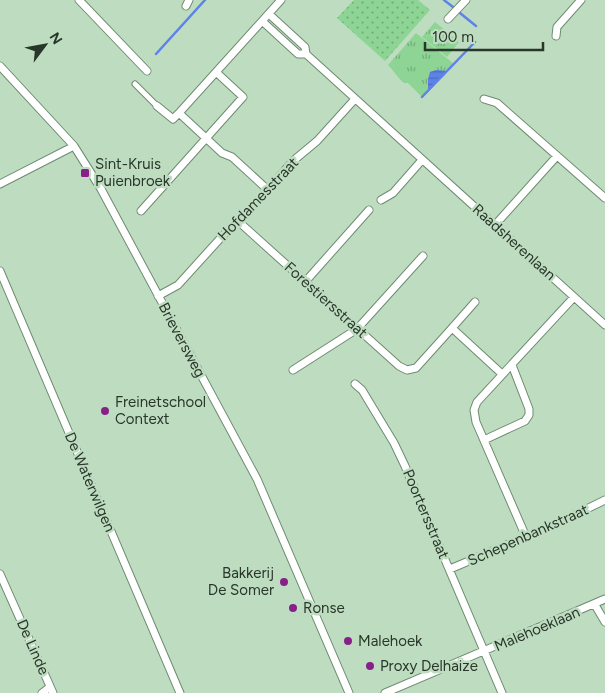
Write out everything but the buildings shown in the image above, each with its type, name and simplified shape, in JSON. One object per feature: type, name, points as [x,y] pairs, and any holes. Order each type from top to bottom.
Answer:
[{"type":"street","points":[[79,0],[147,71]]},
{"type":"street","points":[[135,84],[173,119],[281,0]]},
{"type":"street","points":[[448,19],[466,0]]},
{"type":"street","points":[[556,36],[557,27],[581,0]]},
{"type":"street","name":"Raadsherenlaan","points":[[269,14],[305,47],[306,54],[605,325]]},
{"type":"street","name":"Raadsherenlaan","points":[[262,22],[298,54],[306,54]]},
{"type":"street","name":"Brieversweg","points":[[0,66],[74,146],[91,171],[257,479],[349,693]]},
{"type":"street","points":[[141,211],[243,97],[216,72]]},
{"type":"street","name":"Hofdamesstraat","points":[[158,296],[178,285],[226,232],[239,222],[293,161],[317,141],[355,99]]},
{"type":"street","points":[[484,99],[497,103],[605,198]]},
{"type":"street","points":[[179,113],[222,153],[232,157],[268,190]]},
{"type":"street","points":[[0,184],[74,146]]},
{"type":"street","points":[[495,225],[557,156]]},
{"type":"street","points":[[381,200],[393,193],[422,160]]},
{"type":"street","points":[[305,282],[369,210]]},
{"type":"street","name":"Forestiersstraat","points":[[239,222],[357,329],[399,366],[407,370],[416,368],[452,328]]},
{"type":"street","points":[[292,370],[357,329],[423,256]]},
{"type":"street","name":"De Waterwilgen","points":[[0,271],[180,693]]},
{"type":"street","points":[[526,537],[476,422],[474,410],[477,402],[574,297]]},
{"type":"street","points":[[474,302],[452,328],[502,374]]},
{"type":"street","points":[[484,440],[525,420],[529,415],[529,409],[512,365]]},
{"type":"street","name":"Poortersstraat","points":[[355,384],[362,390],[394,442],[502,693]]},
{"type":"street","name":"Schepenbankstraat","points":[[450,569],[558,523],[605,500]]},
{"type":"street","name":"De Linde","points":[[0,574],[52,690]]},
{"type":"street","name":"Malehoeklaan","points":[[385,693],[605,599]]},
{"type":"street","points":[[595,604],[605,622]]},
{"type":"street","points":[[42,693],[52,690]]},
{"type":"green space","points":[[354,0],[418,0],[430,10],[385,61],[337,18]]},
{"type":"green space","points":[[435,22],[459,42],[447,57],[422,37]]},
{"type":"green space","points":[[416,33],[454,64],[422,97],[408,83],[404,83],[388,65]]},
{"type":"water","points":[[436,70],[447,71],[428,91],[430,72]]},
{"type":"waterway","points":[[156,54],[205,0]]},
{"type":"waterway","points":[[444,0],[453,7]]},
{"type":"waterway","points":[[460,13],[476,26]]},
{"type":"waterway","points":[[422,97],[475,42]]},
{"type":"place","name":"Sint-Kruis Puienbroek","points":[[85,173]]},
{"type":"place","name":"Freinetschool Context","points":[[105,411]]},
{"type":"place","name":"Bakkerij De Somer","points":[[284,582]]},
{"type":"place","name":"Ronse","points":[[293,608]]},
{"type":"place","name":"Malehoek","points":[[348,641]]},
{"type":"place","name":"Proxy Delhaize","points":[[370,666]]}]
